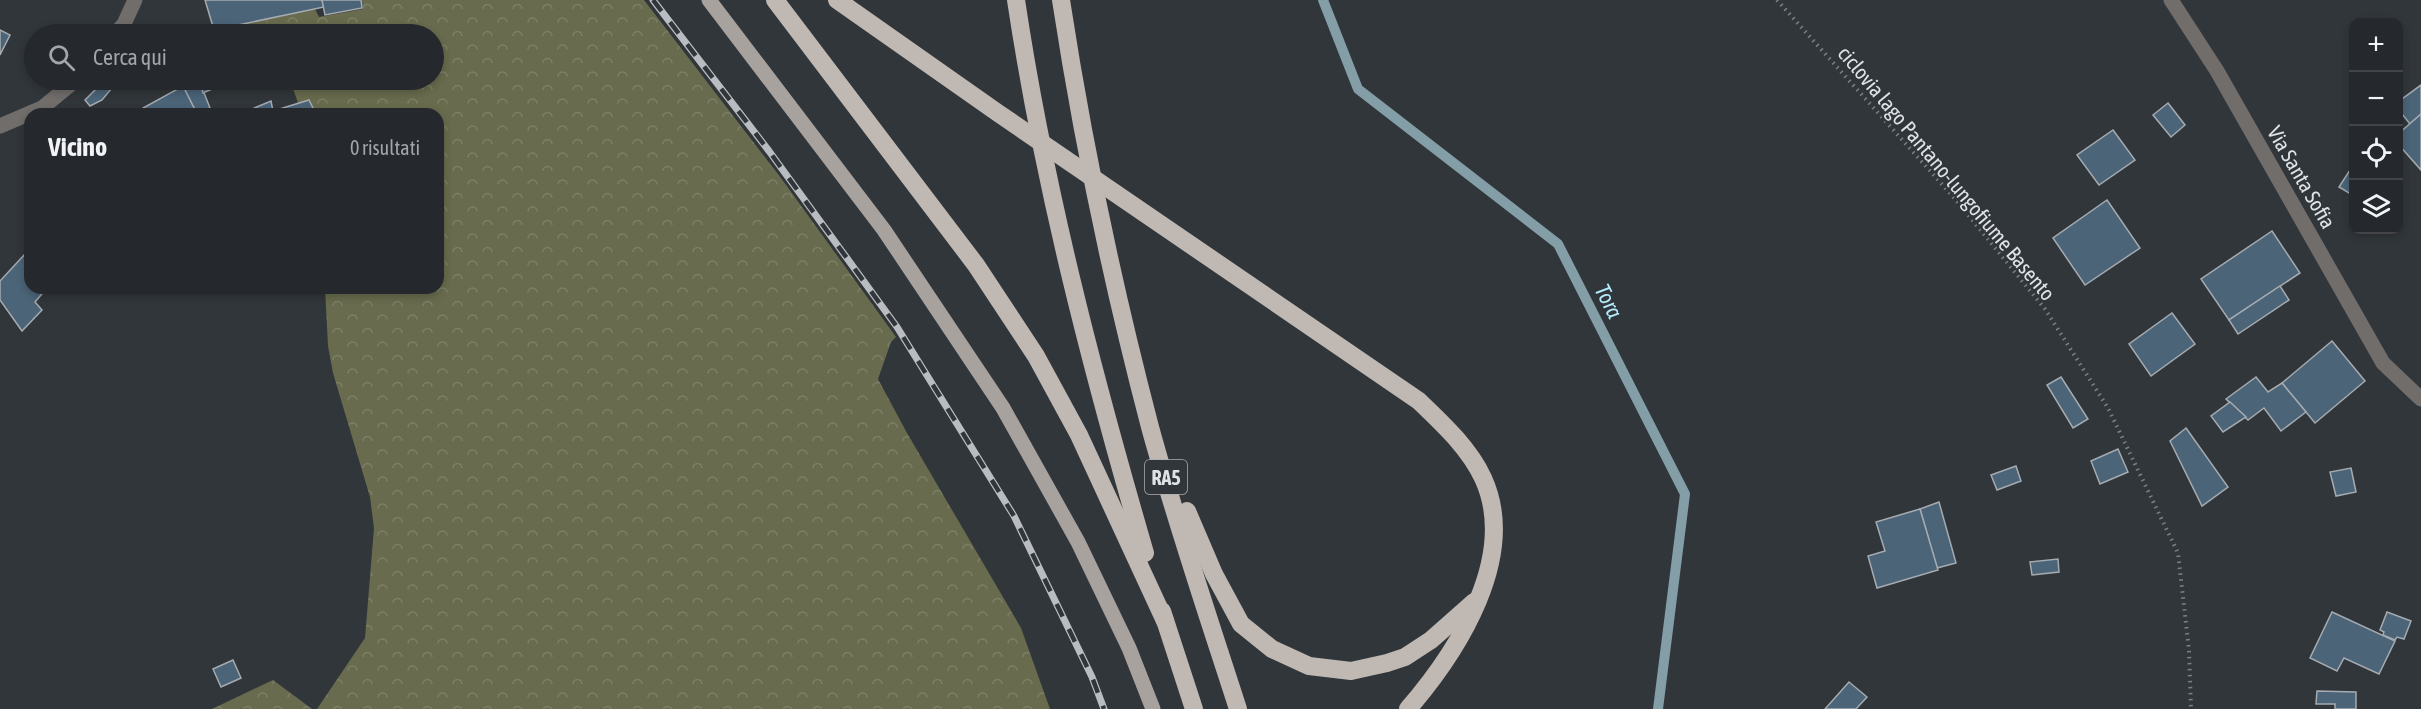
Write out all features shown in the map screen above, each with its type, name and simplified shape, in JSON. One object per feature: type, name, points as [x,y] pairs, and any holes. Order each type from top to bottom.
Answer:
[{"type":"highway","points":[[775,0],[976,265],[1036,356],[1079,435],[1165,621]]},
{"type":"highway","points":[[837,0],[1419,401],[1454,435],[1483,478],[1494,517],[1489,567],[1459,642],[1431,683],[1408,709]]},
{"type":"highway","name":"RA5","points":[[1016,0],[1026,65],[1053,202],[1110,435],[1165,621],[1194,709]]},
{"type":"highway","name":"RA5","points":[[1060,0],[1074,84],[1106,242],[1151,428],[1238,709]]},
{"type":"highway","points":[[1151,428],[1214,574],[1241,624],[1272,648],[1309,666],[1351,671],[1388,663],[1405,657],[1431,640],[1479,596]]},
{"type":"main road","points":[[709,0],[884,230],[1003,408],[1078,542],[1129,648],[1153,709]]},
{"type":"street","points":[[124,24],[135,0]]},
{"type":"street","name":"Via Santa Sofia","points":[[2171,0],[2217,71],[2383,363],[2421,399]]},
{"type":"street","points":[[42,108],[64,90]]},
{"type":"street","points":[[0,126],[24,116]]},
{"type":"path","name":"ciclovia lago Pantano-lungofiume Basento","points":[[1777,0],[1949,192],[2045,309],[2108,408],[2178,553],[2190,650],[2191,709]]},
{"type":"green space","points":[[362,0],[644,0],[781,178],[896,337],[891,342],[878,379],[1021,628],[1050,709],[317,709],[365,638],[374,528],[370,497],[333,373],[328,346],[325,294],[444,294],[444,108],[300,108],[293,90],[444,90],[444,24],[228,24],[315,9],[319,17],[363,9]]},
{"type":"green space","points":[[273,680],[312,709],[212,709]]},
{"type":"building","points":[[205,0],[322,0],[324,7],[243,24],[212,24]]},
{"type":"building","points":[[322,0],[361,0],[362,8],[325,15]]},
{"type":"building","points":[[0,30],[10,35],[0,55]]},
{"type":"building","points":[[2421,85],[2421,114],[2410,124],[2403,115],[2403,98]]},
{"type":"building","points":[[95,90],[110,90],[102,100],[90,106],[85,100]]},
{"type":"building","points":[[176,90],[185,90],[194,108],[143,108]]},
{"type":"building","points":[[185,90],[203,90],[210,108],[194,108]]},
{"type":"building","points":[[309,100],[313,108],[283,108]]},
{"type":"building","points":[[271,101],[272,108],[254,108]]},
{"type":"building","points":[[2168,103],[2185,125],[2171,137],[2153,115]]},
{"type":"building","points":[[2421,114],[2421,170],[2403,150],[2403,130]]},
{"type":"building","points":[[2113,130],[2135,160],[2099,185],[2077,155]]},
{"type":"building","points":[[2349,172],[2349,193],[2339,187]]},
{"type":"building","points":[[2107,200],[2140,248],[2085,285],[2053,238]]},
{"type":"building","points":[[2272,231],[2300,273],[2229,320],[2201,279]]},
{"type":"building","points":[[24,255],[24,294],[42,294],[35,302],[42,310],[22,331],[0,300],[0,281]]},
{"type":"building","points":[[2280,286],[2289,300],[2238,334],[2229,320]]},
{"type":"building","points":[[2172,313],[2195,344],[2151,376],[2129,344]]},
{"type":"building","points":[[2332,341],[2365,381],[2315,423],[2282,383]]},
{"type":"building","points":[[2061,377],[2088,419],[2073,428],[2047,385]]},
{"type":"building","points":[[2256,377],[2268,392],[2282,383],[2306,412],[2281,431],[2264,408],[2248,420],[2226,399]]},
{"type":"building","points":[[2230,402],[2246,417],[2223,432],[2211,416]]},
{"type":"building","points":[[2186,428],[2228,487],[2202,506],[2170,441]]},
{"type":"building","points":[[2118,449],[2128,472],[2100,484],[2091,461]]},
{"type":"building","points":[[2016,466],[2021,481],[1997,490],[1991,475]]},
{"type":"building","points":[[2351,468],[2356,492],[2336,496],[2330,472]]},
{"type":"building","points":[[1939,502],[1956,563],[1937,568],[1920,509]]},
{"type":"building","points":[[1920,509],[1938,570],[1877,588],[1868,556],[1885,551],[1876,522]]},
{"type":"building","points":[[2058,559],[2059,572],[2032,575],[2030,562]]},
{"type":"building","points":[[2332,612],[2395,641],[2379,674],[2344,658],[2337,671],[2310,658]]},
{"type":"building","points":[[2387,612],[2411,621],[2404,639],[2397,637],[2395,640],[2383,635],[2384,632],[2380,630]]},
{"type":"building","points":[[233,660],[241,678],[221,687],[213,669]]},
{"type":"building","points":[[1849,682],[1867,697],[1856,709],[1825,709]]},
{"type":"building","points":[[2317,691],[2356,692],[2356,709],[2335,709],[2335,704],[2316,704]]},
{"type":"waterway","name":"Tora","points":[[1323,0],[1358,89],[1558,244],[1685,494],[1658,709]]},
{"type":"railway","points":[[653,0],[769,151],[897,327],[1014,516],[1092,677],[1104,709]]}]
